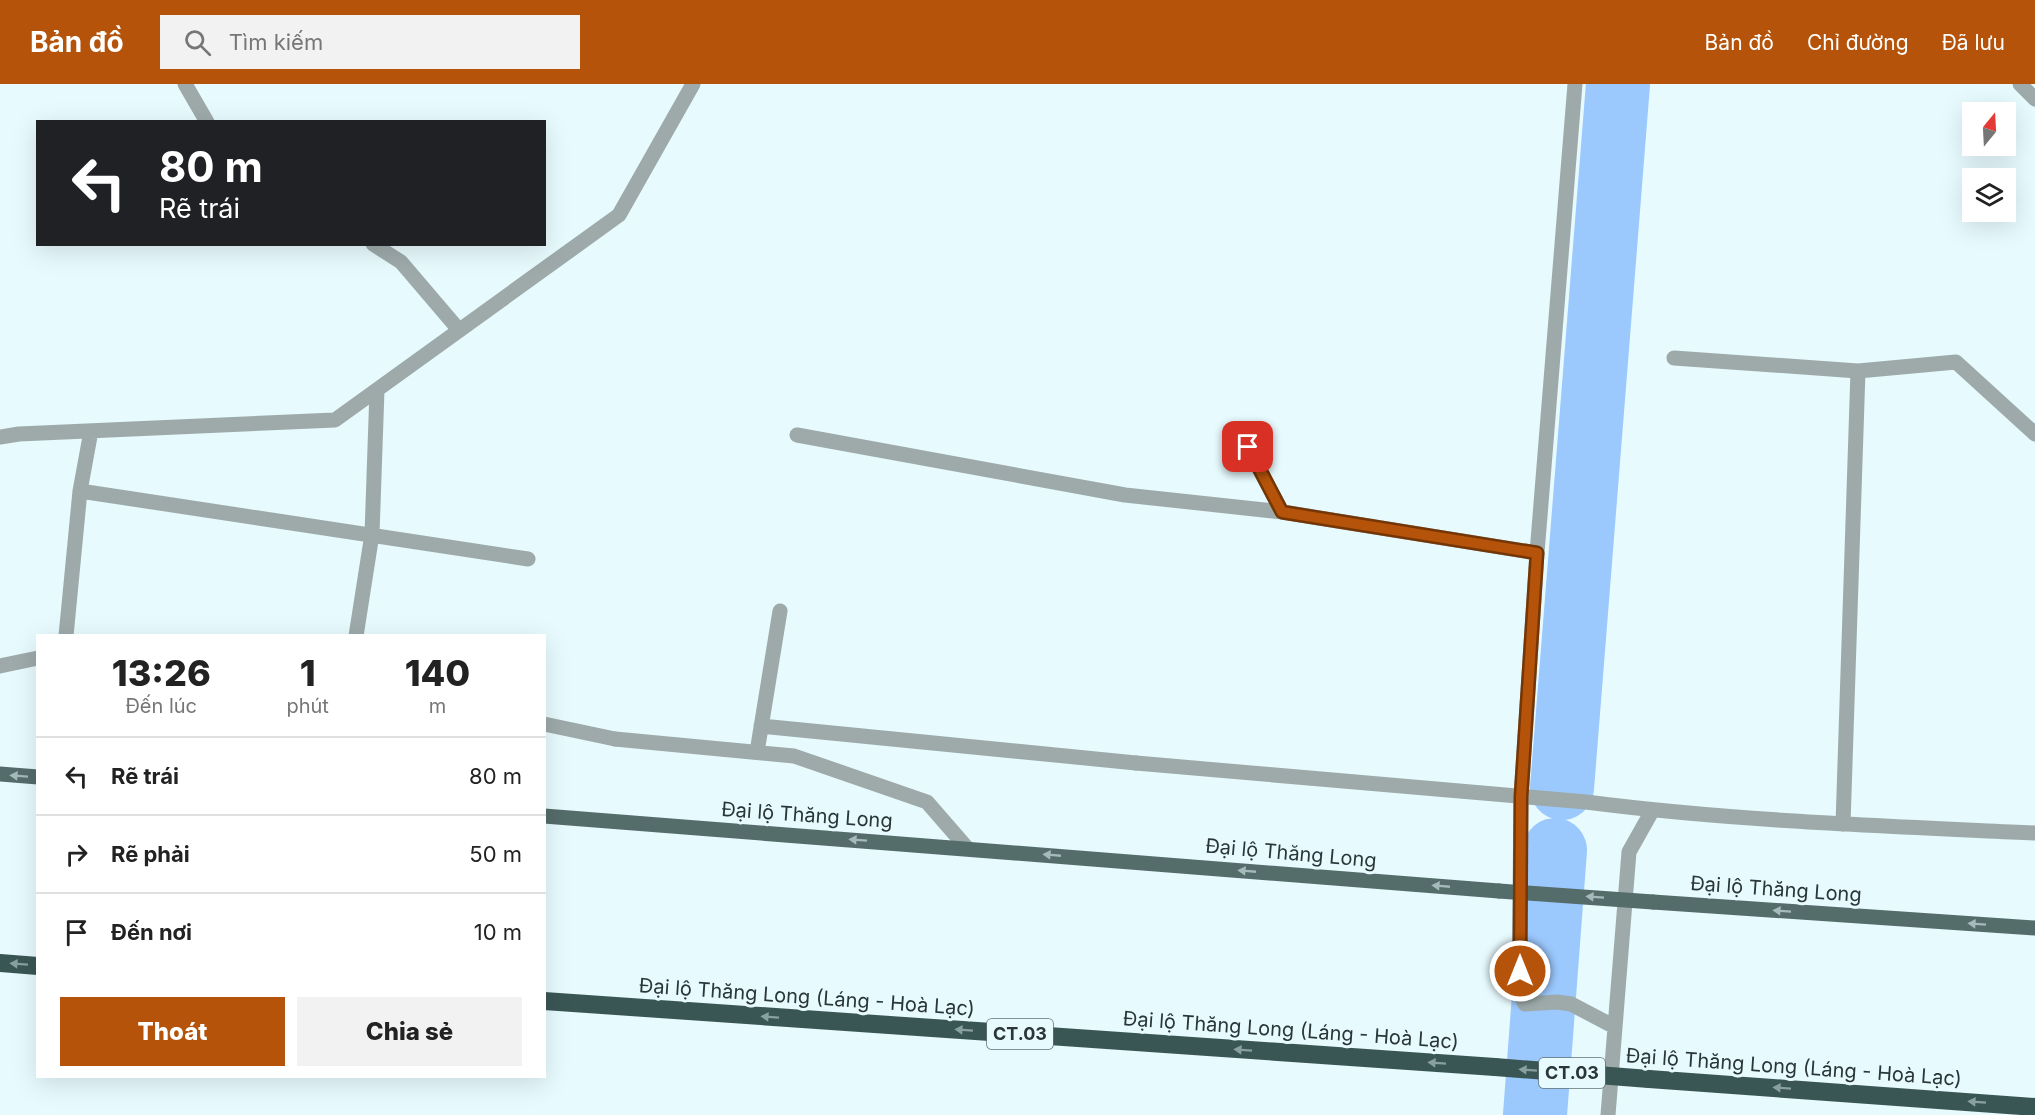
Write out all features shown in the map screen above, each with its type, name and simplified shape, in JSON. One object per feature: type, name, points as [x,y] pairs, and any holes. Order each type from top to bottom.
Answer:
[{"type":"highway","points":[[0,963],[36,966]]},
{"type":"highway","name":"Đại lộ Thăng Long (Láng - Hoà Lạc)","points":[[546,1001],[2035,1107]]},
{"type":"main road","points":[[0,774],[36,777]]},
{"type":"main road","name":"Đại lộ Thăng Long","points":[[546,816],[1499,891],[2035,928]]},
{"type":"street","points":[[185,84],[206,120]]},
{"type":"street","points":[[0,437],[19,434],[335,420],[619,215],[693,84]]},
{"type":"street","points":[[1575,84],[1537,553],[1521,797],[1520,993],[1525,1004],[1557,1002],[1571,1004],[1615,1027]]},
{"type":"street","points":[[2020,84],[2035,99]]},
{"type":"street","points":[[376,246],[401,262],[459,330]]},
{"type":"street","points":[[1674,358],[1858,371],[1956,362],[2035,434]]},
{"type":"street","points":[[1843,824],[1858,371]]},
{"type":"street","points":[[357,634],[372,534],[377,390]]},
{"type":"street","points":[[66,634],[80,491],[91,431]]},
{"type":"street","points":[[797,435],[1125,495],[1282,512],[1537,553]]},
{"type":"street","points":[[1248,447],[1282,512]]},
{"type":"street","points":[[80,491],[528,559]]},
{"type":"street","points":[[758,752],[780,611]]},
{"type":"street","points":[[0,666],[36,658]]},
{"type":"street","points":[[546,724],[615,738],[794,756],[927,802],[967,848]]},
{"type":"street","points":[[761,726],[1136,763],[1586,802],[1652,811],[1843,824],[2035,833]]},
{"type":"street","points":[[1608,1115],[1629,852],[1652,811]]},
{"type":"waterway","points":[[1562,788],[1618,84]]},
{"type":"waterway","points":[[1535,1115],[1555,850]]},
{"type":"route","points":[[1248,447],[1282,512],[1537,553],[1521,797],[1520,971]]}]
